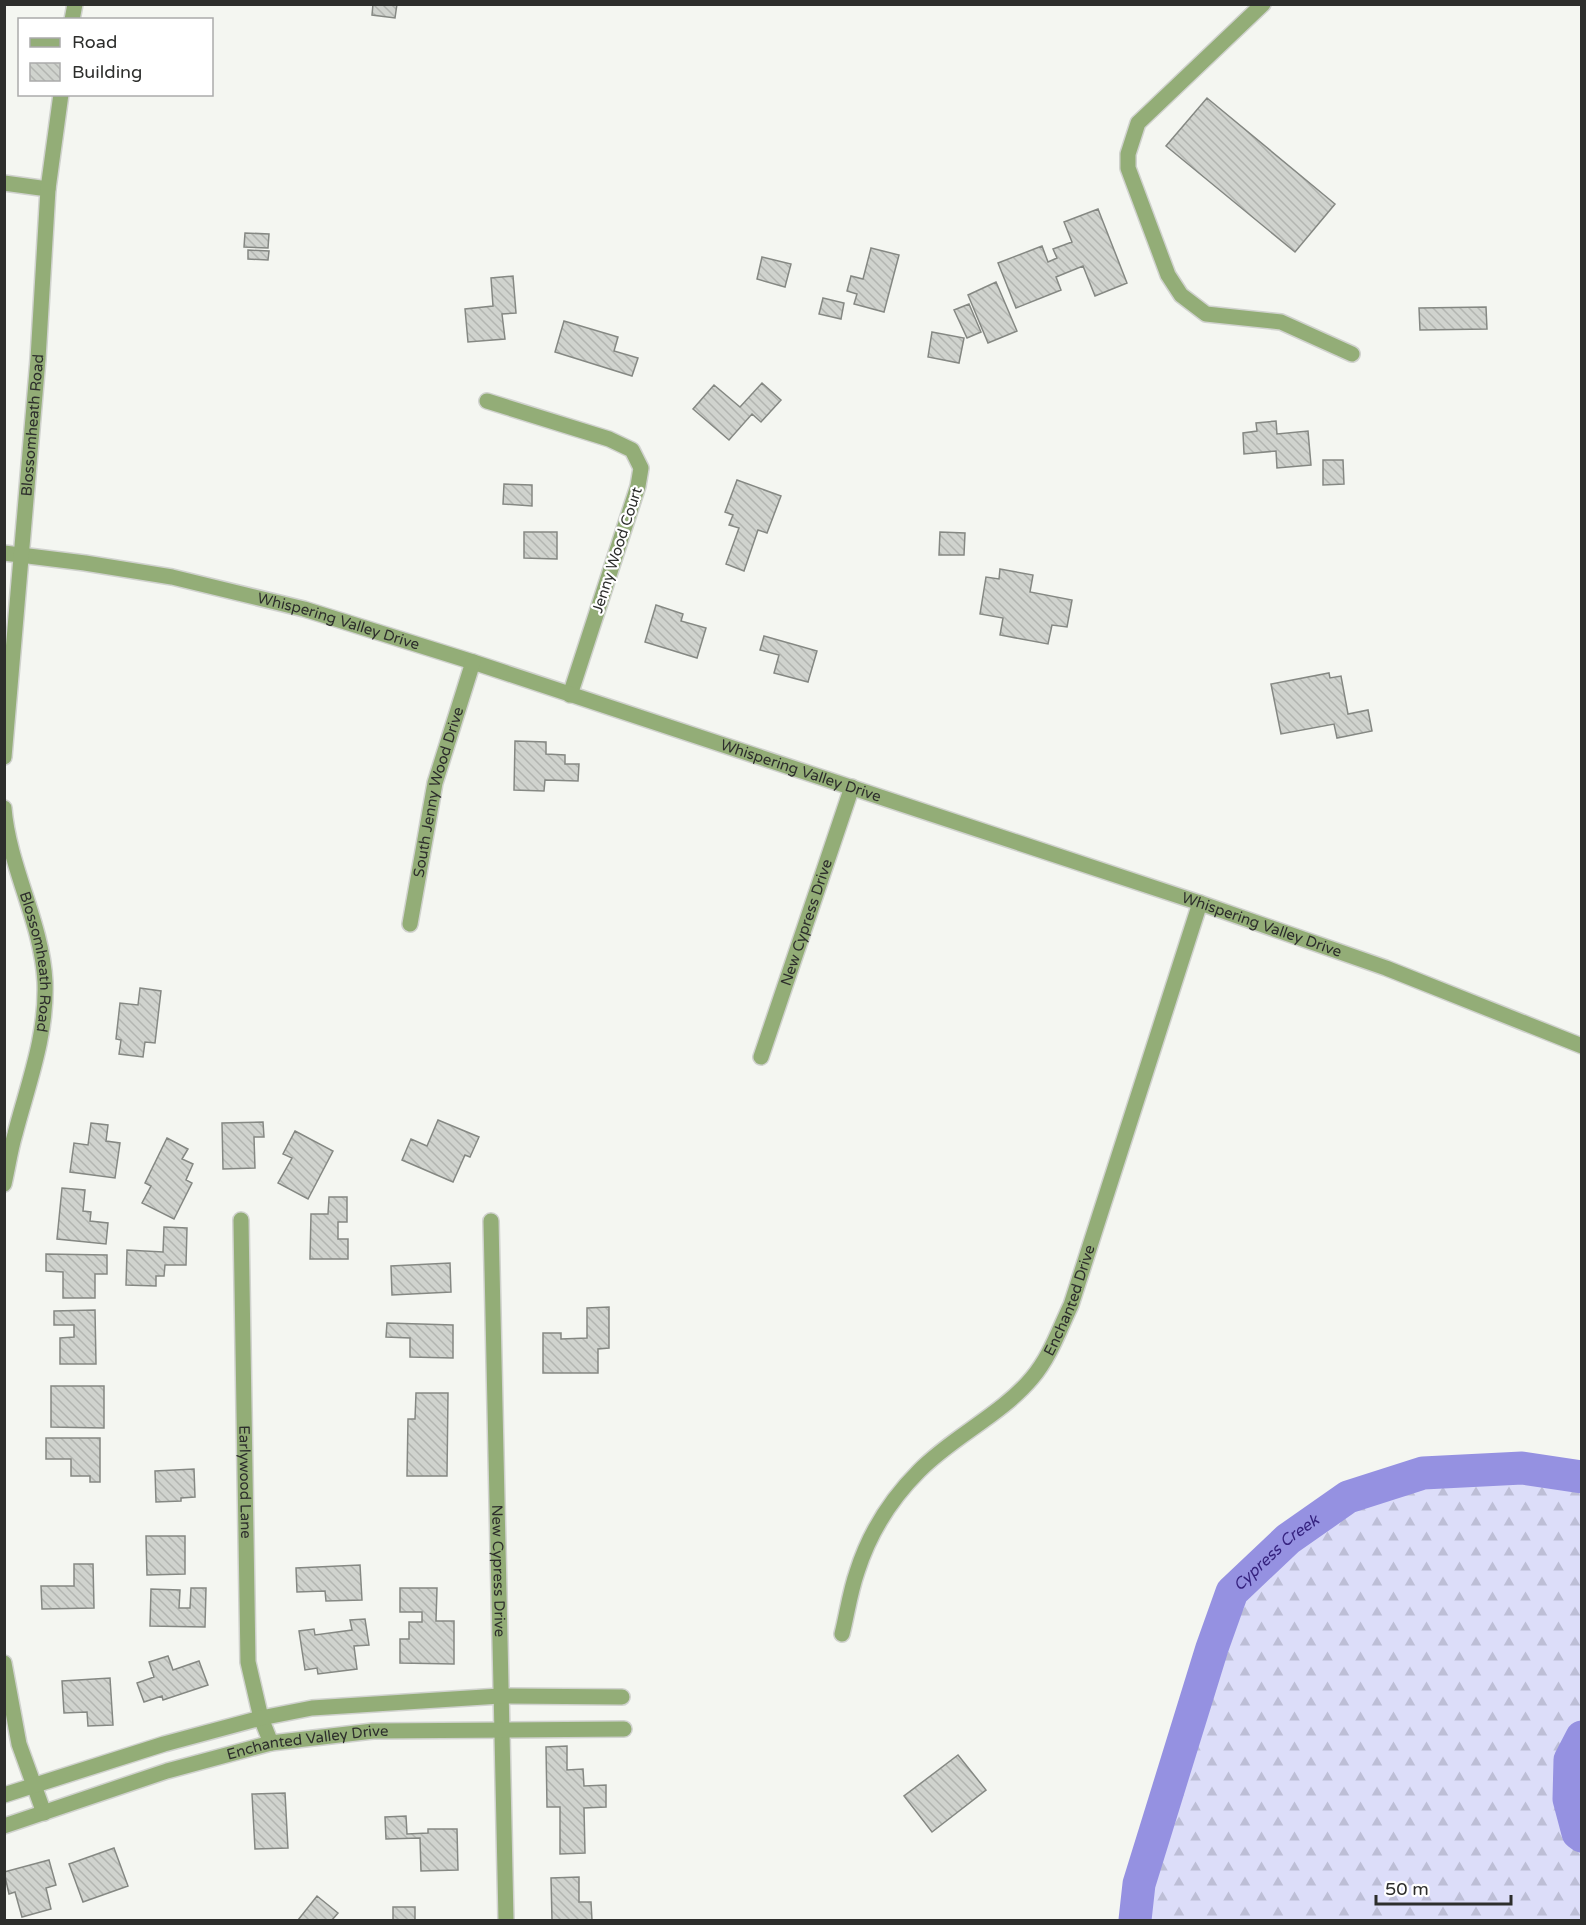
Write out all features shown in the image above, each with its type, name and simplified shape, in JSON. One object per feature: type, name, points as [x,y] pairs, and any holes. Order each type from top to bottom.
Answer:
[{"type":"street","points":[[1263,4],[1138,123],[1128,154],[1128,168],[1168,275],[1181,295],[1206,314],[1281,322],[1352,354]]},
{"type":"street","name":"Blossomheath Road","points":[[4,757],[15,612],[23,555],[48,189],[61,96]]},
{"type":"street","points":[[4,183],[48,189]]},
{"type":"street","name":"Jenny Wood Court","points":[[487,401],[609,439],[633,450],[641,468],[631,508],[570,695]]},
{"type":"street","name":"Whispering Valley Drive","points":[[4,553],[145,572],[304,609],[473,662],[1200,903],[1386,968],[1581,1047]]},
{"type":"street","name":"South Jenny Wood Drive","points":[[410,924],[435,783],[473,662]]},
{"type":"street","name":"New Cypress Drive","points":[[761,1058],[852,787]]},
{"type":"street","name":"Blossomheath Road","points":[[4,808],[10,844],[41,950],[45,982],[41,1040],[14,1137],[4,1184]]},
{"type":"street","name":"Enchanted Drive","points":[[842,1634],[857,1572],[870,1537],[898,1495],[920,1470],[1014,1397],[1033,1377],[1049,1351],[1071,1305],[1200,903]]},
{"type":"street","name":"Earlywood Lane","points":[[241,1220],[248,1662],[261,1718],[271,1743]]},
{"type":"street","name":"New Cypress Drive","points":[[491,1221],[506,1920]]},
{"type":"street","points":[[4,1663],[19,1744],[44,1813]]},
{"type":"street","name":"Enchanted Valley Drive","points":[[4,1795],[164,1744],[261,1718],[312,1708],[500,1696],[622,1696]]},
{"type":"street","name":"Enchanted Valley Drive","points":[[4,1826],[167,1771],[271,1743],[373,1731],[624,1729]]},
{"type":"green space","points":[[1522,1468],[1581,1477],[1582,1737],[1570,1760],[1569,1799],[1578,1833],[1581,1836],[1581,1920],[1135,1920],[1139,1884],[1212,1648],[1232,1592],[1288,1539],[1348,1497],[1423,1473]]},
{"type":"building","points":[[373,4],[397,4],[395,18],[372,15]]},
{"type":"building","points":[[1207,98],[1335,204],[1295,252],[1166,146]]},
{"type":"building","points":[[1098,209],[1127,283],[1095,296],[1083,266],[1056,277],[1061,290],[1016,308],[998,263],[1042,246],[1048,262],[1057,258],[1053,249],[1072,242],[1064,222]]},
{"type":"building","points":[[245,233],[269,234],[268,248],[244,247]]},
{"type":"building","points":[[871,248],[899,255],[884,312],[854,304],[857,294],[847,291],[851,276],[863,279]]},
{"type":"building","points":[[248,250],[269,251],[268,260],[248,259]]},
{"type":"building","points":[[762,257],[791,264],[785,287],[757,279]]},
{"type":"building","points":[[513,276],[516,313],[502,314],[505,339],[468,342],[465,309],[493,306],[491,278]]},
{"type":"building","points":[[996,282],[1017,331],[988,343],[968,295]]},
{"type":"building","points":[[823,298],[844,303],[841,319],[819,314]]},
{"type":"building","points":[[969,304],[981,332],[967,338],[954,310]]},
{"type":"building","points":[[1486,307],[1487,329],[1420,330],[1419,308]]},
{"type":"building","points":[[564,321],[618,337],[614,351],[638,358],[632,376],[555,352]]},
{"type":"building","points":[[932,332],[964,338],[959,363],[928,357]]},
{"type":"building","points":[[762,383],[781,400],[761,422],[752,414],[729,440],[693,409],[714,385],[740,407]]},
{"type":"building","points":[[1276,421],[1277,434],[1308,431],[1311,465],[1277,468],[1276,451],[1244,454],[1243,433],[1257,431],[1256,423]]},
{"type":"building","points":[[1323,460],[1343,460],[1344,484],[1323,485]]},
{"type":"building","points":[[737,480],[781,496],[767,533],[758,530],[744,571],[726,564],[739,528],[729,525],[733,515],[725,512]]},
{"type":"building","points":[[504,484],[532,485],[532,506],[503,504]]},
{"type":"building","points":[[524,532],[557,532],[557,559],[524,558]]},
{"type":"building","points":[[940,532],[965,533],[964,555],[939,555]]},
{"type":"building","points":[[1000,569],[1033,575],[1030,592],[1072,600],[1067,627],[1052,625],[1048,644],[1000,635],[1003,618],[980,614],[986,577],[999,579]]},
{"type":"building","points":[[656,605],[683,614],[681,621],[706,628],[697,658],[645,642]]},
{"type":"building","points":[[764,636],[817,651],[808,682],[774,673],[779,655],[760,650]]},
{"type":"building","points":[[1329,673],[1330,678],[1341,676],[1348,714],[1368,710],[1372,731],[1337,738],[1334,724],[1281,734],[1271,684]]},
{"type":"building","points":[[515,741],[546,742],[546,754],[565,755],[565,764],[579,764],[578,781],[545,780],[544,791],[514,790]]},
{"type":"building","points":[[140,988],[161,991],[155,1043],[145,1042],[143,1057],[119,1054],[121,1040],[116,1039],[120,1003],[138,1005]]},
{"type":"building","points":[[438,1120],[479,1137],[470,1157],[465,1155],[453,1182],[402,1160],[411,1139],[427,1146]]},
{"type":"building","points":[[263,1122],[264,1137],[254,1137],[255,1168],[223,1169],[222,1123]]},
{"type":"building","points":[[91,1123],[108,1125],[106,1141],[120,1143],[115,1178],[70,1172],[74,1143],[88,1145]]},
{"type":"building","points":[[295,1131],[333,1151],[308,1199],[278,1183],[292,1158],[283,1154]]},
{"type":"building","points":[[167,1138],[188,1149],[182,1159],[193,1164],[186,1180],[192,1183],[174,1219],[142,1203],[151,1186],[145,1183]]},
{"type":"building","points":[[62,1188],[85,1190],[83,1211],[91,1212],[90,1221],[108,1223],[106,1244],[57,1239]]},
{"type":"building","points":[[329,1197],[347,1197],[347,1222],[338,1222],[338,1239],[348,1239],[348,1259],[310,1259],[311,1214],[328,1214]]},
{"type":"building","points":[[164,1227],[187,1228],[186,1265],[165,1265],[164,1276],[156,1276],[156,1286],[126,1285],[127,1250],[163,1252]]},
{"type":"building","points":[[46,1254],[107,1255],[107,1274],[95,1274],[95,1298],[63,1298],[63,1272],[46,1271]]},
{"type":"building","points":[[450,1263],[451,1292],[392,1295],[391,1266]]},
{"type":"building","points":[[609,1307],[609,1348],[598,1349],[598,1373],[543,1373],[543,1333],[561,1333],[561,1339],[587,1338],[587,1308]]},
{"type":"building","points":[[95,1310],[96,1364],[60,1364],[60,1338],[74,1337],[74,1325],[54,1325],[54,1311]]},
{"type":"building","points":[[387,1323],[453,1325],[453,1358],[410,1357],[410,1338],[386,1337]]},
{"type":"building","points":[[51,1386],[104,1386],[104,1428],[51,1427]]},
{"type":"building","points":[[416,1393],[448,1393],[447,1476],[407,1476],[408,1419],[415,1419]]},
{"type":"building","points":[[46,1438],[100,1438],[100,1482],[90,1482],[90,1476],[71,1476],[71,1459],[46,1459]]},
{"type":"building","points":[[194,1469],[195,1497],[181,1498],[181,1501],[156,1502],[155,1471]]},
{"type":"building","points":[[146,1536],[185,1536],[185,1574],[147,1575]]},
{"type":"building","points":[[74,1564],[93,1564],[94,1608],[42,1609],[41,1586],[74,1586]]},
{"type":"building","points":[[360,1565],[362,1600],[326,1601],[325,1591],[297,1592],[296,1568]]},
{"type":"building","points":[[191,1588],[206,1588],[205,1627],[150,1626],[151,1589],[180,1590],[179,1608],[190,1608]]},
{"type":"building","points":[[400,1588],[437,1588],[436,1621],[454,1621],[454,1664],[400,1663],[400,1639],[409,1639],[409,1622],[422,1622],[422,1612],[400,1612]]},
{"type":"building","points":[[365,1619],[369,1645],[354,1646],[357,1669],[318,1674],[317,1668],[305,1670],[299,1631],[314,1629],[315,1635],[352,1630],[350,1620]]},
{"type":"building","points":[[168,1656],[173,1670],[199,1661],[208,1685],[163,1700],[162,1696],[144,1702],[137,1683],[154,1677],[149,1662]]},
{"type":"building","points":[[110,1678],[113,1725],[88,1726],[87,1712],[64,1713],[62,1681]]},
{"type":"building","points":[[567,1746],[567,1770],[583,1769],[584,1786],[606,1785],[606,1807],[584,1808],[585,1853],[560,1854],[560,1807],[547,1807],[546,1747]]},
{"type":"building","points":[[958,1755],[986,1790],[932,1832],[904,1796]]},
{"type":"building","points":[[285,1793],[288,1848],[255,1849],[252,1794]]},
{"type":"building","points":[[406,1816],[407,1834],[428,1833],[428,1829],[457,1829],[458,1870],[421,1871],[420,1838],[386,1839],[385,1817]]},
{"type":"building","points":[[114,1848],[128,1886],[83,1902],[69,1864]]},
{"type":"building","points":[[49,1860],[56,1885],[46,1888],[51,1909],[22,1917],[15,1892],[9,1894],[4,1872]]},
{"type":"building","points":[[579,1877],[579,1902],[591,1902],[592,1920],[552,1920],[551,1878]]},
{"type":"building","points":[[317,1896],[338,1913],[332,1920],[298,1920]]},
{"type":"building","points":[[393,1907],[415,1907],[415,1920],[393,1920]]},
{"type":"waterway","name":"Cypress Creek","points":[[1135,1920],[1139,1884],[1212,1648],[1232,1592],[1288,1539],[1348,1497],[1423,1473],[1522,1468],[1582,1477]]},
{"type":"waterway","name":"Cypress Creek","points":[[1582,1737],[1570,1760],[1569,1799],[1578,1833],[1582,1836]]}]
